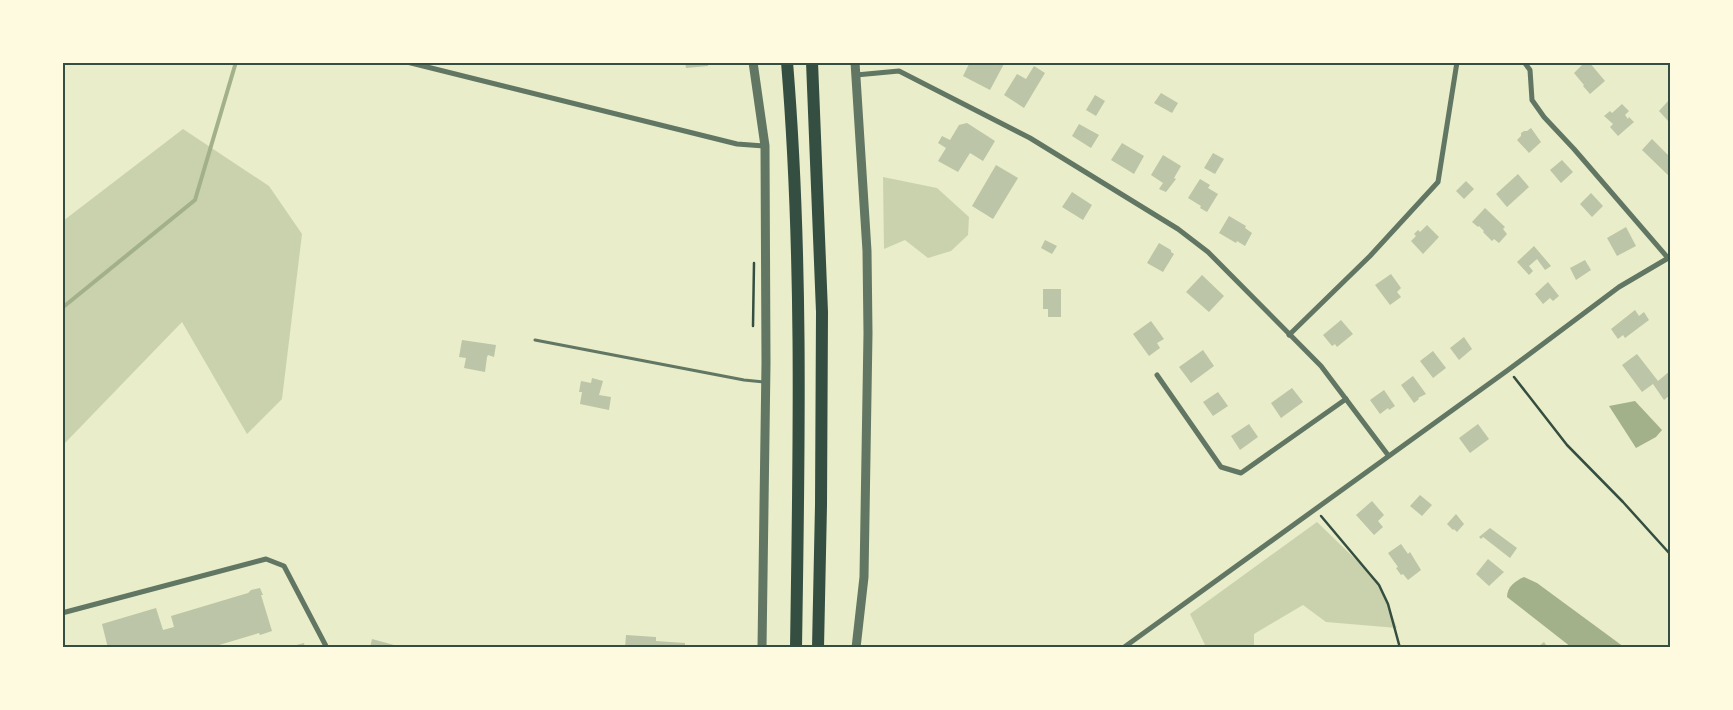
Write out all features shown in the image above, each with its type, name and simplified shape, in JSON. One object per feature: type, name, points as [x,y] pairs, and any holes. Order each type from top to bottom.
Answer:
[{"type":"highway","points":[[787,62],[792,122],[798,285],[800,413],[796,648]]},
{"type":"highway","points":[[812,62],[822,312],[818,648]]},
{"type":"street","points":[[407,62],[738,144],[765,146]]},
{"type":"street","points":[[753,62],[765,146],[766,382],[762,648]]},
{"type":"street","points":[[855,62],[867,251],[868,333],[864,577],[856,648]]},
{"type":"street","points":[[1289,335],[1370,256],[1438,182],[1457,62]]},
{"type":"street","points":[[1123,648],[1508,370],[1619,287],[1669,257],[1544,117],[1532,100],[1530,70],[1524,62]]},
{"type":"street","points":[[856,75],[899,71],[1030,138],[1178,229],[1208,252],[1321,366],[1388,456]]},
{"type":"street","points":[[1156,375],[1221,467],[1241,474],[1346,399]]},
{"type":"street","points":[[62,613],[266,559],[284,566],[327,648]]},
{"type":"lane","points":[[535,340],[744,380],[766,382]]},
{"type":"path","points":[[1508,370],[1566,445],[1623,502],[1670,554]]},
{"type":"path","points":[[1315,509],[1379,585],[1388,604],[1400,648]]},
{"type":"shaded area","points":[[183,129],[269,186],[302,234],[282,399],[247,434],[182,322],[63,443],[63,221]]},
{"type":"shaded area","points":[[883,177],[937,188],[969,217],[968,235],[951,251],[928,258],[905,240],[884,249]]},
{"type":"shaded area","points":[[1635,401],[1662,430],[1656,437],[1636,448],[1609,406]]},
{"type":"shaded area","points":[[1317,522],[1379,582],[1397,628],[1326,622],[1303,605],[1254,634],[1254,647],[1206,647],[1190,614]]},
{"type":"shaded area","points":[[1524,577],[1537,583],[1624,647],[1571,647],[1507,597],[1508,590],[1512,585]]},
{"type":"building","points":[[685,62],[708,62],[708,66],[686,68]]},
{"type":"building","points":[[970,62],[1005,62],[990,90],[963,76]]},
{"type":"building","points":[[1585,62],[1589,62],[1605,81],[1590,94],[1574,73]]},
{"type":"building","points":[[1034,66],[1045,73],[1024,108],[1004,95],[1017,74],[1026,79]]},
{"type":"building","points":[[1161,93],[1178,103],[1172,113],[1154,103]]},
{"type":"building","points":[[1095,95],[1105,101],[1096,116],[1086,110]]},
{"type":"building","points":[[1670,99],[1670,123],[1659,111]]},
{"type":"building","points":[[1622,104],[1629,111],[1625,115],[1634,122],[1618,136],[1610,127],[1613,124],[1604,116],[1610,111],[1612,113]]},
{"type":"building","points":[[967,123],[995,141],[983,161],[970,153],[958,172],[938,161],[946,148],[938,143],[942,136],[950,140],[959,125]]},
{"type":"building","points":[[1079,124],[1099,135],[1091,148],[1072,136]]},
{"type":"building","points":[[1531,128],[1541,142],[1529,153],[1517,140],[1521,133]]},
{"type":"building","points":[[1652,139],[1670,157],[1670,177],[1642,150]]},
{"type":"building","points":[[1122,143],[1144,156],[1134,174],[1111,160]]},
{"type":"building","points":[[1213,153],[1224,159],[1215,174],[1204,168]]},
{"type":"building","points":[[1163,155],[1181,166],[1174,178],[1176,179],[1166,192],[1159,189],[1163,183],[1151,175]]},
{"type":"building","points":[[1562,160],[1573,172],[1561,183],[1550,170]]},
{"type":"building","points":[[996,165],[1018,178],[993,219],[972,206]]},
{"type":"building","points":[[1518,174],[1529,187],[1507,207],[1496,194]]},
{"type":"building","points":[[1200,179],[1210,185],[1208,188],[1218,194],[1207,212],[1188,198]]},
{"type":"building","points":[[1466,181],[1474,189],[1464,199],[1456,191]]},
{"type":"building","points":[[1072,192],[1092,205],[1083,220],[1062,207]]},
{"type":"building","points":[[1591,193],[1603,206],[1592,217],[1580,204]]},
{"type":"building","points":[[1485,208],[1505,227],[1503,229],[1507,234],[1499,243],[1494,239],[1492,241],[1479,226],[1472,222]]},
{"type":"building","points":[[1229,216],[1246,226],[1245,228],[1252,233],[1245,246],[1219,233]]},
{"type":"building","points":[[1427,225],[1439,237],[1423,254],[1411,241],[1416,236],[1414,234],[1418,230],[1420,232]]},
{"type":"building","points":[[1626,227],[1636,246],[1617,256],[1607,238]]},
{"type":"building","points":[[1045,240],[1057,246],[1052,254],[1041,248]]},
{"type":"building","points":[[1159,243],[1174,254],[1163,272],[1147,263]]},
{"type":"building","points":[[1534,246],[1551,266],[1545,270],[1537,259],[1529,266],[1533,271],[1529,275],[1517,262]]},
{"type":"building","points":[[1585,260],[1591,270],[1576,280],[1570,268]]},
{"type":"building","points":[[1391,274],[1401,288],[1397,292],[1401,297],[1390,305],[1375,285]]},
{"type":"building","points":[[1202,275],[1224,296],[1209,312],[1186,292]]},
{"type":"building","points":[[1548,282],[1559,296],[1553,301],[1550,298],[1543,304],[1535,294]]},
{"type":"building","points":[[1043,289],[1061,289],[1061,317],[1048,317],[1048,309],[1043,309]]},
{"type":"building","points":[[1635,310],[1639,316],[1644,312],[1649,320],[1625,338],[1623,335],[1618,339],[1611,329]]},
{"type":"building","points":[[1341,320],[1353,334],[1337,347],[1335,344],[1332,346],[1323,335]]},
{"type":"building","points":[[1151,321],[1164,339],[1157,343],[1160,348],[1149,356],[1133,334]]},
{"type":"building","points":[[1464,337],[1472,349],[1459,360],[1450,348]]},
{"type":"building","points":[[462,340],[496,345],[494,357],[488,355],[487,357],[485,372],[464,368],[466,358],[459,357]]},
{"type":"building","points":[[1203,350],[1214,366],[1191,383],[1179,367]]},
{"type":"building","points":[[1433,351],[1446,368],[1433,378],[1420,361]]},
{"type":"building","points":[[1637,354],[1658,381],[1670,371],[1670,395],[1664,400],[1653,384],[1642,392],[1622,365]]},
{"type":"building","points":[[1413,376],[1426,394],[1418,398],[1414,403],[1401,385]]},
{"type":"building","points":[[592,378],[603,381],[599,395],[611,397],[609,410],[580,404],[582,392],[579,392],[581,381],[591,383]]},
{"type":"building","points":[[1292,388],[1303,402],[1281,418],[1271,403]]},
{"type":"building","points":[[1384,390],[1395,406],[1389,410],[1388,408],[1380,414],[1370,400]]},
{"type":"building","points":[[1218,392],[1228,406],[1213,416],[1203,402]]},
{"type":"building","points":[[1249,424],[1258,437],[1240,450],[1231,436]]},
{"type":"building","points":[[1478,424],[1489,439],[1470,453],[1459,438]]},
{"type":"building","points":[[1420,495],[1432,505],[1422,516],[1410,506]]},
{"type":"building","points":[[1372,501],[1384,515],[1378,521],[1383,527],[1374,535],[1356,515]]},
{"type":"building","points":[[1456,514],[1464,524],[1457,532],[1447,524]]},
{"type":"building","points":[[1490,528],[1517,548],[1510,558],[1483,537],[1481,539],[1479,537]]},
{"type":"building","points":[[1401,544],[1408,554],[1410,552],[1421,570],[1408,580],[1403,574],[1401,575],[1388,553]]},
{"type":"building","points":[[1488,559],[1504,572],[1489,586],[1476,574]]},
{"type":"building","points":[[260,588],[272,631],[209,648],[108,648],[102,624],[156,608],[163,630],[174,627],[171,616]]},
{"type":"building","points":[[626,635],[656,637],[656,641],[685,643],[685,648],[625,648]]},
{"type":"building","points":[[372,639],[394,645],[394,648],[370,648]]},
{"type":"building","points":[[1544,642],[1548,648],[1537,648]]},
{"type":"building","points":[[304,643],[305,648],[289,648],[289,647]]},
{"type":"waterway","points":[[62,308],[195,200],[236,62]]}]
